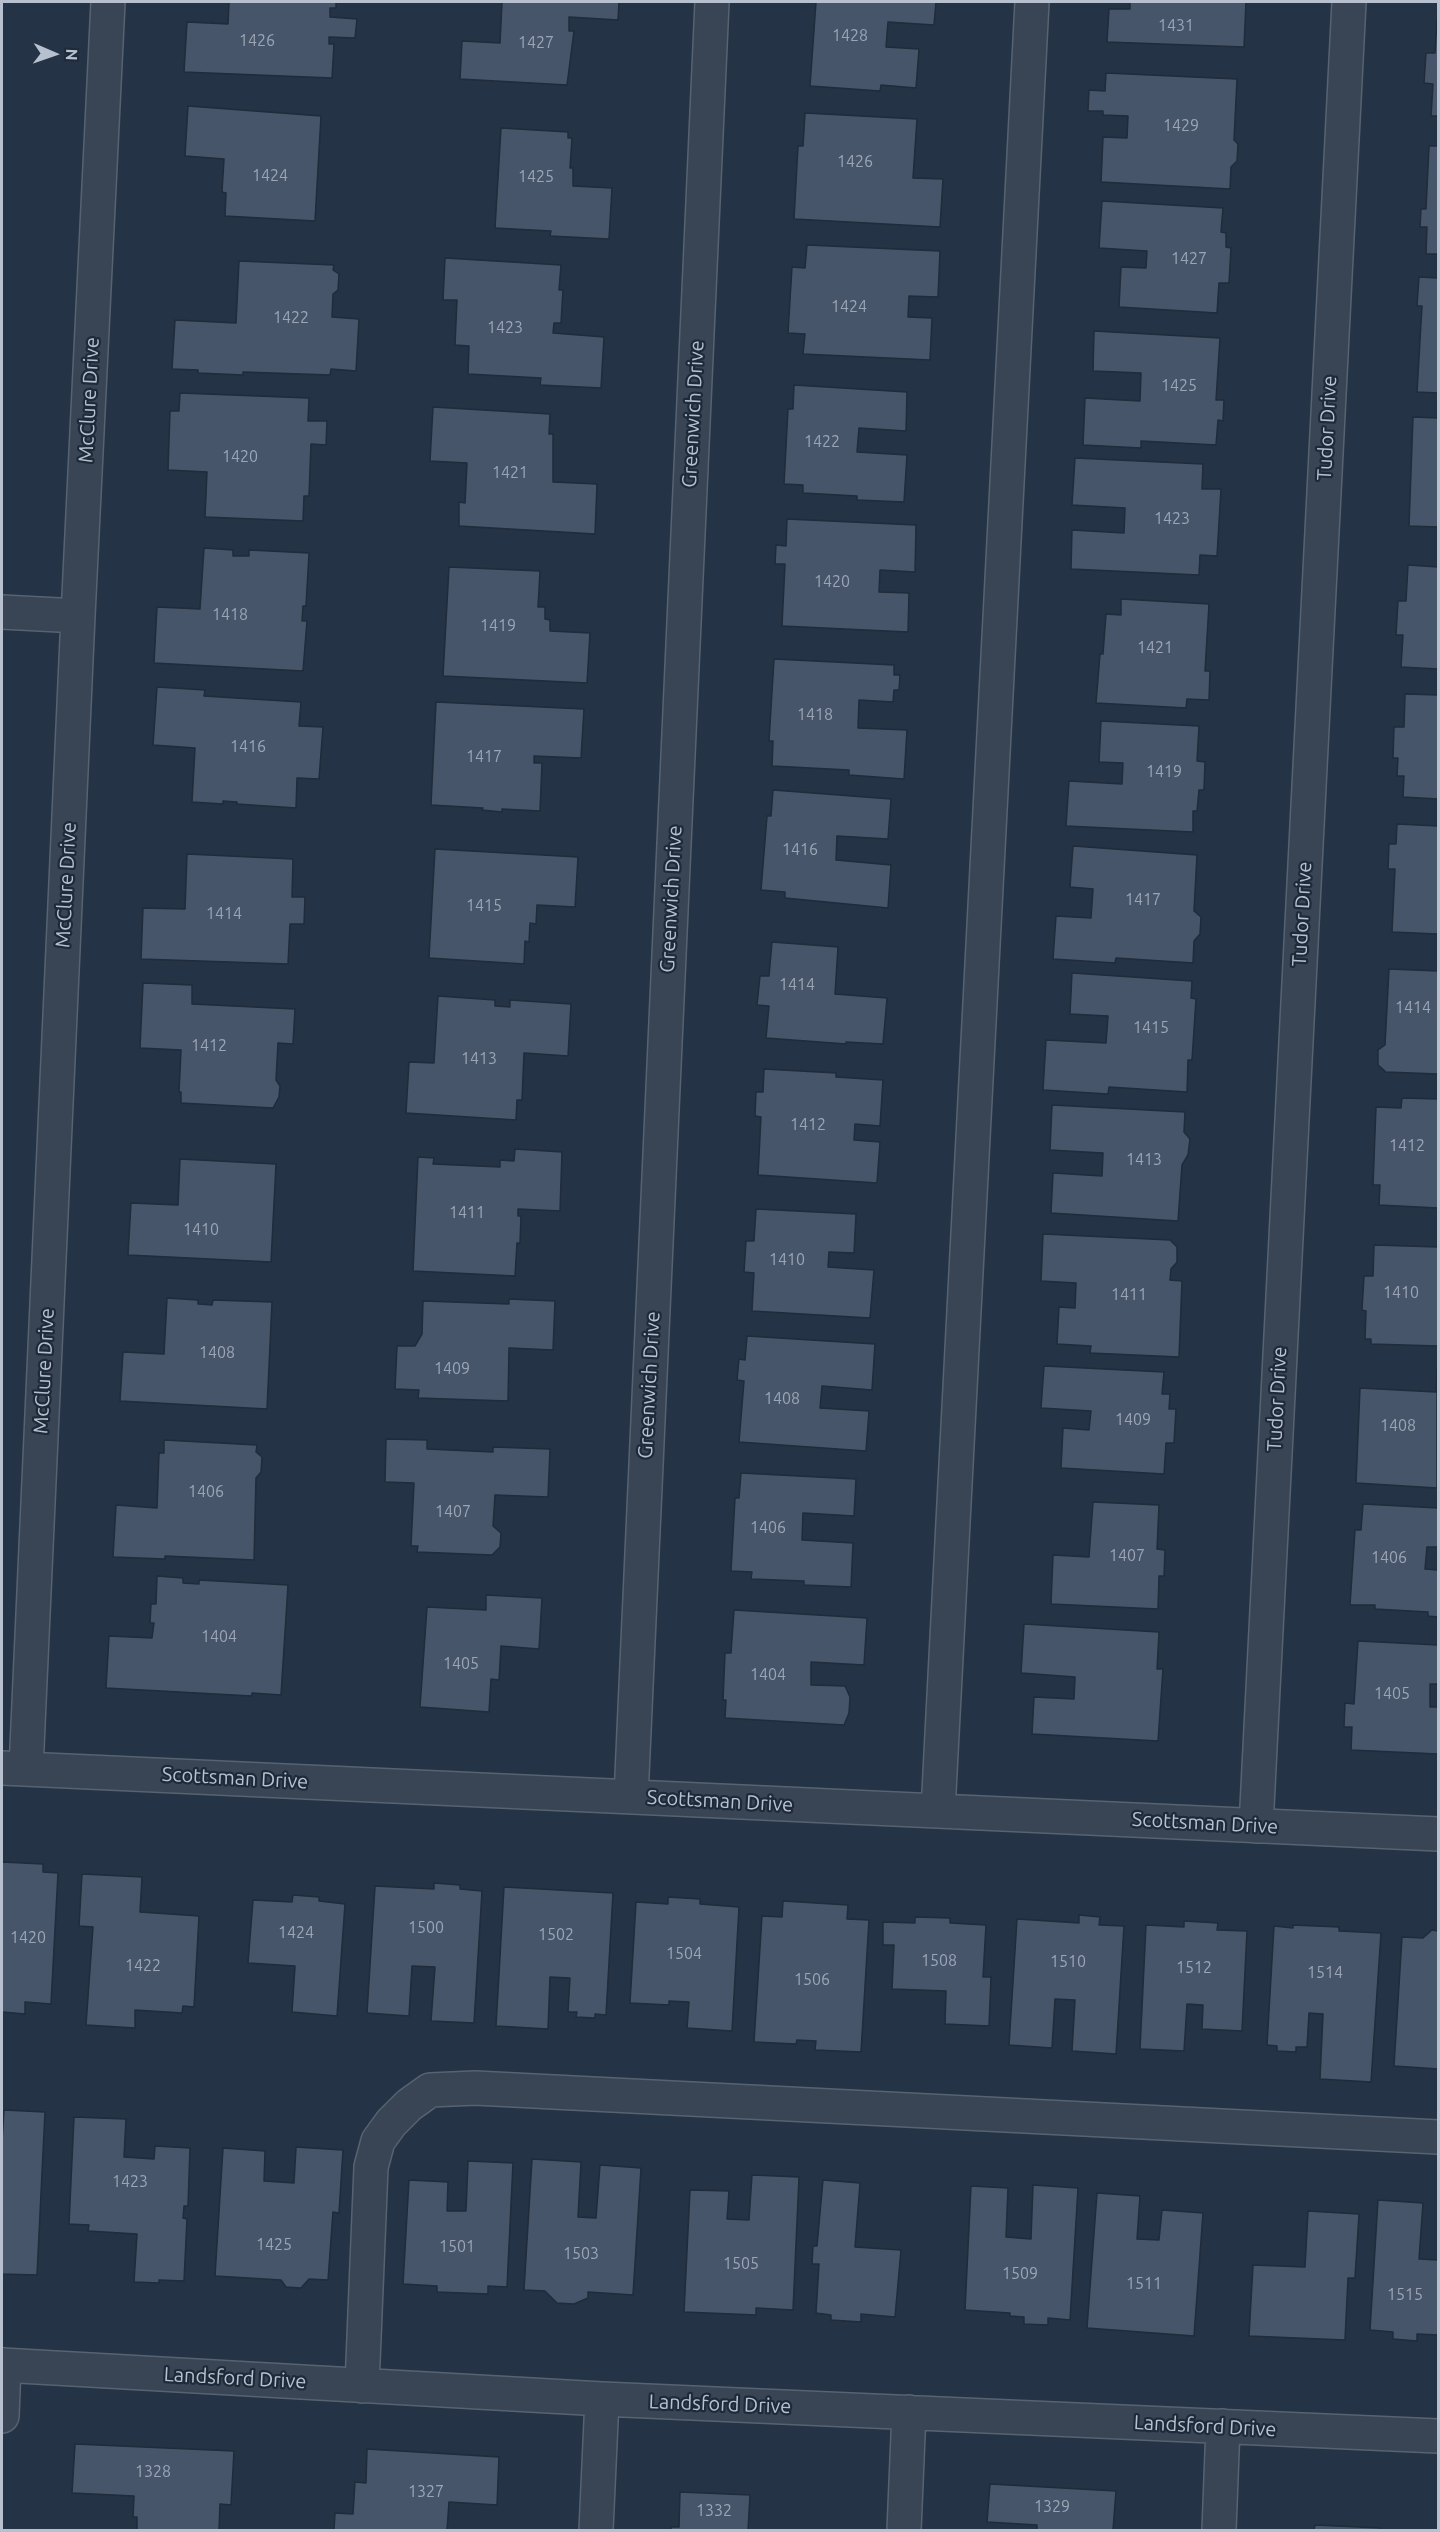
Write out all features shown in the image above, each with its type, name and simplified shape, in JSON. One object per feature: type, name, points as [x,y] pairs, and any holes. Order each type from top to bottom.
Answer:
[{"type":"street","name":"McClure Drive","points":[[14,1768],[78,616],[108,2]]},
{"type":"street","name":"Greenwich Drive","points":[[631,1797],[712,2]]},
{"type":"street","points":[[938,1811],[1032,2]]},
{"type":"street","name":"Tudor Drive","points":[[1256,1826],[1349,2]]},
{"type":"street","points":[[2,612],[78,616]]},
{"type":"street","name":"Scottsman Drive","points":[[14,1768],[1438,1834]]},
{"type":"street","points":[[362,2386],[371,2167],[378,2141],[391,2123],[409,2105],[430,2090],[475,2088],[1438,2137]]},
{"type":"street","points":[[2,2416],[3,2365]]},
{"type":"street","name":"Landsford Drive","points":[[3,2365],[602,2399],[1438,2436]]},
{"type":"street","points":[[596,2530],[602,2399]]},
{"type":"street","points":[[904,2530],[909,2412]]},
{"type":"street","points":[[1219,2530],[1223,2426]]},
{"type":"building","points":[[229,2],[336,2],[336,8],[330,8],[330,17],[357,19],[355,38],[329,37],[329,44],[334,44],[332,78],[184,72],[187,22],[228,24]]},
{"type":"building","points":[[502,2],[619,2],[618,20],[569,17],[569,31],[574,31],[567,85],[460,79],[462,41],[500,43]]},
{"type":"building","points":[[816,2],[936,2],[934,25],[888,22],[886,47],[919,49],[916,88],[881,85],[880,91],[810,86]]},
{"type":"building","points":[[1130,2],[1246,2],[1244,47],[1107,42],[1109,9],[1130,9]]},
{"type":"building","points":[[1437,19],[1438,116],[1431,116],[1433,84],[1424,83],[1426,53],[1435,53]]},
{"type":"building","points":[[1106,73],[1237,79],[1234,140],[1238,144],[1237,161],[1231,167],[1230,189],[1101,182],[1103,137],[1127,138],[1128,116],[1103,115],[1103,111],[1088,111],[1089,90],[1105,91]]},
{"type":"building","points":[[188,106],[321,116],[315,221],[225,216],[226,193],[222,192],[224,159],[185,156]]},
{"type":"building","points":[[805,113],[917,119],[913,178],[943,179],[940,227],[794,219],[798,146],[803,146]]},
{"type":"building","points":[[501,128],[568,132],[568,138],[572,138],[570,168],[573,168],[573,186],[612,188],[609,239],[550,236],[551,231],[495,228]]},
{"type":"building","points":[[1429,146],[1438,146],[1438,254],[1426,254],[1427,227],[1420,227],[1421,209],[1426,209]]},
{"type":"building","points":[[1102,201],[1223,208],[1221,232],[1226,233],[1226,247],[1231,248],[1229,283],[1219,283],[1217,313],[1119,307],[1121,267],[1146,268],[1147,251],[1099,248]]},
{"type":"building","points":[[807,245],[940,251],[938,297],[909,296],[908,317],[932,318],[930,360],[803,354],[805,334],[788,333],[792,267],[805,268]]},
{"type":"building","points":[[445,258],[561,265],[559,290],[563,290],[561,323],[554,323],[553,333],[604,337],[601,388],[540,385],[541,378],[468,374],[469,346],[455,345],[457,300],[443,300]]},
{"type":"building","points":[[239,261],[334,265],[333,270],[339,274],[338,290],[333,294],[332,317],[359,319],[356,371],[331,369],[330,375],[243,372],[243,375],[172,369],[175,320],[236,323]]},
{"type":"building","points":[[1419,277],[1438,278],[1438,393],[1417,392],[1422,306],[1417,306]]},
{"type":"building","points":[[1094,331],[1220,338],[1216,400],[1224,400],[1223,421],[1218,420],[1216,445],[1141,441],[1141,448],[1083,445],[1085,398],[1140,401],[1141,373],[1093,371]]},
{"type":"building","points":[[794,385],[907,392],[906,431],[859,428],[857,452],[907,455],[904,502],[857,500],[857,496],[803,493],[803,485],[784,484],[788,409],[793,409]]},
{"type":"building","points":[[180,393],[309,398],[308,421],[327,421],[326,445],[311,444],[309,496],[304,496],[303,521],[205,517],[207,472],[168,470],[170,411],[179,411]]},
{"type":"building","points":[[433,407],[550,414],[549,434],[553,434],[553,482],[597,484],[595,534],[459,526],[459,502],[465,503],[467,463],[430,461]]},
{"type":"building","points":[[1413,417],[1438,418],[1438,527],[1409,526]]},
{"type":"building","points":[[1075,458],[1203,464],[1202,489],[1221,489],[1217,556],[1200,555],[1199,575],[1071,569],[1072,530],[1124,533],[1125,508],[1072,505]]},
{"type":"building","points":[[787,519],[916,525],[915,572],[880,570],[879,592],[909,593],[908,632],[782,626],[785,564],[775,564],[776,545],[786,546]]},
{"type":"building","points":[[204,548],[233,550],[233,556],[249,556],[249,550],[309,553],[306,606],[303,606],[302,621],[307,621],[303,671],[154,663],[157,607],[200,609]]},
{"type":"building","points":[[1408,565],[1438,567],[1438,669],[1401,667],[1403,635],[1396,635],[1398,601],[1406,601]]},
{"type":"building","points":[[449,567],[540,571],[538,607],[545,607],[545,619],[550,620],[550,631],[590,633],[587,683],[443,676]]},
{"type":"building","points":[[1121,599],[1209,604],[1205,671],[1210,671],[1209,700],[1187,699],[1186,708],[1096,703],[1106,614],[1121,615]]},
{"type":"building","points":[[774,659],[894,665],[894,675],[900,675],[899,690],[894,690],[893,702],[859,700],[858,728],[907,730],[904,779],[849,775],[849,770],[772,766],[773,741],[769,741]]},
{"type":"building","points":[[157,687],[205,690],[204,696],[301,702],[299,726],[323,727],[319,779],[297,778],[296,808],[223,801],[223,804],[192,802],[195,748],[153,745]]},
{"type":"building","points":[[1405,694],[1438,695],[1438,799],[1403,797],[1404,776],[1397,776],[1398,758],[1393,758],[1394,727],[1404,727]]},
{"type":"building","points":[[436,702],[584,709],[581,758],[534,756],[534,763],[542,763],[540,811],[502,809],[502,812],[482,810],[483,808],[431,805]]},
{"type":"building","points":[[1101,721],[1199,726],[1197,761],[1205,762],[1204,790],[1199,790],[1197,811],[1193,811],[1193,832],[1066,826],[1069,781],[1122,784],[1123,763],[1099,762]]},
{"type":"building","points":[[773,790],[891,799],[888,839],[837,836],[836,860],[891,865],[888,908],[785,898],[785,892],[761,890],[767,816],[771,816]]},
{"type":"building","points":[[1397,824],[1438,826],[1438,934],[1392,932],[1395,869],[1388,869],[1389,844],[1396,844]]},
{"type":"building","points":[[1073,846],[1197,855],[1194,911],[1201,917],[1200,934],[1194,941],[1193,963],[1116,958],[1115,963],[1053,959],[1056,916],[1091,918],[1093,889],[1070,887]]},
{"type":"building","points":[[435,849],[578,857],[575,907],[537,905],[536,924],[530,923],[529,942],[525,941],[524,964],[429,958]]},
{"type":"building","points":[[187,854],[293,859],[292,897],[305,897],[304,924],[290,924],[288,964],[141,959],[143,908],[185,909]]},
{"type":"building","points":[[772,942],[838,947],[835,994],[887,998],[883,1044],[846,1042],[846,1044],[766,1038],[769,1006],[757,1005],[760,976],[769,976]]},
{"type":"building","points":[[1389,969],[1438,971],[1438,1074],[1386,1072],[1378,1065],[1378,1050],[1385,1045]]},
{"type":"building","points":[[1072,973],[1192,981],[1191,998],[1196,999],[1192,1060],[1188,1060],[1187,1092],[1109,1087],[1108,1094],[1043,1090],[1046,1040],[1106,1043],[1108,1016],[1070,1014]]},
{"type":"building","points":[[143,983],[192,985],[192,1004],[295,1009],[293,1044],[278,1043],[276,1080],[280,1086],[279,1097],[273,1108],[181,1103],[181,1092],[179,1092],[181,1050],[140,1048]]},
{"type":"building","points":[[438,996],[495,1000],[495,1006],[510,1007],[510,1000],[571,1004],[568,1056],[524,1053],[522,1100],[517,1100],[516,1120],[406,1113],[409,1062],[434,1063]]},
{"type":"building","points":[[764,1069],[836,1073],[836,1077],[883,1080],[880,1126],[855,1124],[854,1140],[880,1142],[877,1183],[758,1175],[761,1117],[755,1116],[756,1092],[763,1092]]},
{"type":"building","points":[[1402,1098],[1438,1099],[1438,1208],[1379,1205],[1380,1185],[1373,1185],[1376,1107],[1401,1108]]},
{"type":"building","points":[[1052,1105],[1185,1112],[1184,1132],[1190,1139],[1188,1155],[1182,1165],[1178,1221],[1051,1213],[1053,1173],[1102,1176],[1103,1153],[1050,1150]]},
{"type":"building","points":[[515,1149],[562,1152],[560,1211],[518,1209],[518,1216],[521,1216],[520,1243],[517,1243],[515,1276],[413,1271],[418,1157],[434,1158],[433,1164],[500,1167],[500,1160],[514,1161]]},
{"type":"building","points":[[180,1159],[276,1164],[271,1262],[128,1255],[131,1203],[178,1205]]},
{"type":"building","points":[[756,1209],[856,1214],[854,1253],[829,1252],[828,1267],[874,1270],[870,1318],[752,1311],[754,1273],[744,1272],[746,1241],[754,1241]]},
{"type":"building","points":[[1043,1234],[1170,1240],[1177,1247],[1177,1262],[1171,1269],[1170,1280],[1182,1281],[1179,1357],[1090,1353],[1091,1346],[1057,1344],[1059,1307],[1075,1308],[1076,1283],[1041,1281]]},
{"type":"building","points":[[1374,1245],[1438,1247],[1438,1346],[1371,1344],[1371,1339],[1365,1339],[1366,1311],[1362,1310],[1364,1276],[1373,1276]]},
{"type":"building","points":[[167,1298],[198,1300],[198,1304],[212,1305],[213,1300],[272,1302],[267,1409],[120,1401],[123,1352],[164,1354]]},
{"type":"building","points":[[509,1299],[555,1301],[553,1350],[509,1348],[508,1401],[418,1398],[419,1390],[395,1389],[397,1346],[415,1346],[422,1334],[423,1301],[509,1304]]},
{"type":"building","points":[[747,1336],[875,1344],[872,1390],[822,1386],[820,1408],[869,1411],[866,1451],[739,1442],[744,1381],[737,1380],[739,1359],[745,1360]]},
{"type":"building","points":[[1044,1366],[1164,1372],[1162,1394],[1170,1394],[1169,1409],[1176,1409],[1174,1443],[1166,1443],[1164,1474],[1061,1468],[1063,1428],[1089,1430],[1091,1411],[1041,1408]]},
{"type":"building","points":[[1437,1369],[1437,1488],[1356,1483],[1360,1388],[1436,1392]]},
{"type":"building","points":[[386,1439],[427,1440],[427,1449],[493,1452],[493,1447],[550,1449],[548,1497],[495,1495],[493,1526],[501,1533],[500,1547],[492,1555],[417,1552],[418,1546],[411,1546],[414,1483],[385,1482]]},
{"type":"building","points":[[164,1440],[257,1445],[256,1452],[262,1457],[261,1472],[256,1478],[254,1560],[165,1556],[165,1559],[113,1557],[116,1505],[157,1508],[159,1453],[164,1453]]},
{"type":"building","points":[[741,1473],[856,1479],[854,1516],[803,1513],[802,1540],[853,1543],[851,1587],[804,1585],[804,1581],[751,1579],[752,1572],[731,1571],[735,1498],[739,1498]]},
{"type":"building","points":[[1093,1502],[1159,1505],[1157,1549],[1165,1550],[1164,1576],[1159,1576],[1158,1609],[1051,1604],[1053,1555],[1089,1557]]},
{"type":"building","points":[[1363,1504],[1438,1508],[1438,1547],[1427,1547],[1425,1569],[1438,1570],[1438,1617],[1428,1616],[1428,1612],[1375,1609],[1375,1605],[1350,1605],[1355,1530],[1361,1530]]},
{"type":"building","points":[[157,1576],[183,1578],[183,1583],[199,1584],[199,1580],[288,1585],[281,1695],[252,1693],[252,1696],[106,1688],[109,1636],[152,1638],[154,1623],[150,1623],[151,1604],[156,1604]]},
{"type":"building","points":[[486,1595],[542,1598],[539,1649],[501,1646],[499,1680],[491,1679],[489,1712],[420,1707],[427,1607],[486,1610]]},
{"type":"building","points":[[734,1610],[867,1618],[864,1665],[811,1662],[811,1685],[845,1686],[850,1697],[849,1713],[844,1725],[725,1718],[726,1700],[723,1700],[725,1653],[731,1653]]},
{"type":"building","points":[[1024,1624],[1159,1632],[1157,1669],[1163,1669],[1158,1741],[1032,1734],[1034,1697],[1074,1699],[1075,1677],[1021,1673]]},
{"type":"building","points":[[1358,1641],[1438,1645],[1438,1684],[1430,1684],[1430,1707],[1438,1707],[1438,1754],[1351,1750],[1352,1727],[1344,1727],[1345,1703],[1354,1704]]},
{"type":"building","points":[[2,1862],[43,1864],[43,1872],[58,1873],[51,2004],[25,2002],[25,2014],[2,2012]]},
{"type":"building","points":[[82,1874],[142,1877],[140,1912],[199,1916],[194,2007],[183,2006],[182,2013],[135,2010],[135,2028],[86,2025],[93,1927],[79,1926]]},
{"type":"building","points":[[434,1883],[460,1885],[460,1889],[482,1891],[474,2023],[431,2021],[435,1967],[412,1966],[409,2016],[367,2013],[375,1886],[434,1889]]},
{"type":"building","points":[[504,1887],[613,1893],[606,2015],[595,2014],[595,2018],[576,2017],[577,2012],[568,2012],[570,1978],[550,1977],[548,2029],[496,2026]]},
{"type":"building","points":[[293,1895],[319,1897],[319,1901],[345,1904],[337,2016],[292,2012],[295,1966],[248,1963],[253,1900],[292,1902]]},
{"type":"building","points":[[668,1897],[700,1899],[700,1904],[739,1907],[732,2031],[687,2028],[689,2002],[669,2001],[669,2005],[630,2003],[636,1902],[668,1904]]},
{"type":"building","points":[[783,1901],[848,1905],[847,1919],[869,1920],[861,2052],[815,2050],[816,2041],[797,2040],[796,2044],[754,2042],[762,1916],[782,1917]]},
{"type":"building","points":[[1079,1915],[1100,1917],[1099,1925],[1124,1926],[1116,2054],[1072,2051],[1075,2000],[1055,1999],[1052,2048],[1009,2045],[1017,1919],[1079,1923]]},
{"type":"building","points":[[915,1917],[950,1918],[950,1923],[986,1925],[983,1977],[991,1977],[989,2026],[945,2024],[946,1991],[892,1989],[894,1945],[883,1945],[883,1922],[915,1923]]},
{"type":"building","points":[[1184,1921],[1218,1923],[1217,1930],[1247,1931],[1242,2031],[1202,2029],[1203,2005],[1187,2004],[1184,2051],[1140,2049],[1146,1925],[1184,1927]]},
{"type":"building","points":[[1293,1925],[1339,1927],[1339,1931],[1381,1933],[1371,2082],[1320,2079],[1323,2014],[1309,2013],[1307,2047],[1296,2047],[1296,2052],[1277,2051],[1277,2046],[1267,2045],[1274,1926],[1293,1928]]},
{"type":"building","points":[[1432,1930],[1438,1931],[1438,2069],[1394,2066],[1402,1937],[1423,1938]]},
{"type":"building","points":[[4,2110],[45,2112],[37,2275],[2,2274]]},
{"type":"building","points":[[74,2117],[126,2119],[124,2157],[154,2159],[155,2146],[190,2148],[188,2206],[184,2206],[183,2218],[187,2219],[184,2281],[134,2282],[137,2234],[88,2231],[89,2225],[69,2224]]},
{"type":"building","points":[[296,2147],[343,2150],[339,2213],[333,2212],[328,2280],[309,2279],[301,2288],[286,2287],[281,2280],[215,2276],[223,2148],[265,2151],[264,2181],[294,2183]]},
{"type":"building","points":[[532,2159],[581,2162],[578,2217],[596,2218],[600,2165],[641,2168],[633,2295],[588,2292],[588,2298],[574,2304],[557,2303],[545,2291],[524,2290]]},
{"type":"building","points":[[468,2161],[513,2163],[507,2287],[488,2286],[488,2294],[437,2292],[437,2286],[403,2284],[409,2180],[448,2182],[447,2211],[466,2211]]},
{"type":"building","points":[[752,2175],[799,2177],[793,2310],[756,2308],[756,2315],[684,2312],[690,2190],[729,2191],[727,2219],[749,2220]]},
{"type":"building","points":[[823,2180],[860,2183],[855,2247],[901,2250],[895,2317],[861,2314],[861,2322],[831,2320],[831,2315],[816,2313],[819,2264],[812,2264],[813,2246],[817,2246]]},
{"type":"building","points":[[1033,2185],[1078,2188],[1070,2320],[1048,2318],[1048,2325],[1024,2324],[1024,2317],[1010,2316],[1010,2313],[965,2310],[971,2186],[1008,2188],[1006,2237],[1031,2239]]},
{"type":"building","points":[[1097,2193],[1140,2196],[1137,2239],[1159,2240],[1162,2210],[1203,2213],[1194,2336],[1087,2328]]},
{"type":"building","points":[[1378,2200],[1423,2203],[1419,2259],[1438,2260],[1438,2335],[1417,2334],[1417,2341],[1393,2339],[1393,2332],[1370,2330]]},
{"type":"building","points":[[1308,2211],[1359,2214],[1355,2278],[1348,2278],[1345,2340],[1249,2336],[1253,2265],[1305,2267]]},
{"type":"building","points":[[75,2444],[234,2451],[231,2505],[220,2504],[219,2530],[137,2530],[137,2517],[133,2517],[134,2496],[72,2493]]},
{"type":"building","points":[[367,2449],[499,2457],[497,2505],[449,2502],[447,2530],[334,2530],[335,2513],[353,2514],[355,2482],[366,2483]]},
{"type":"building","points":[[990,2484],[1116,2491],[1113,2530],[1037,2530],[1037,2525],[987,2522]]},
{"type":"building","points":[[680,2492],[750,2495],[748,2530],[671,2530],[671,2527],[679,2527]]},
{"type":"building","points":[[1315,2525],[1380,2528],[1380,2530],[1314,2530]]}]
